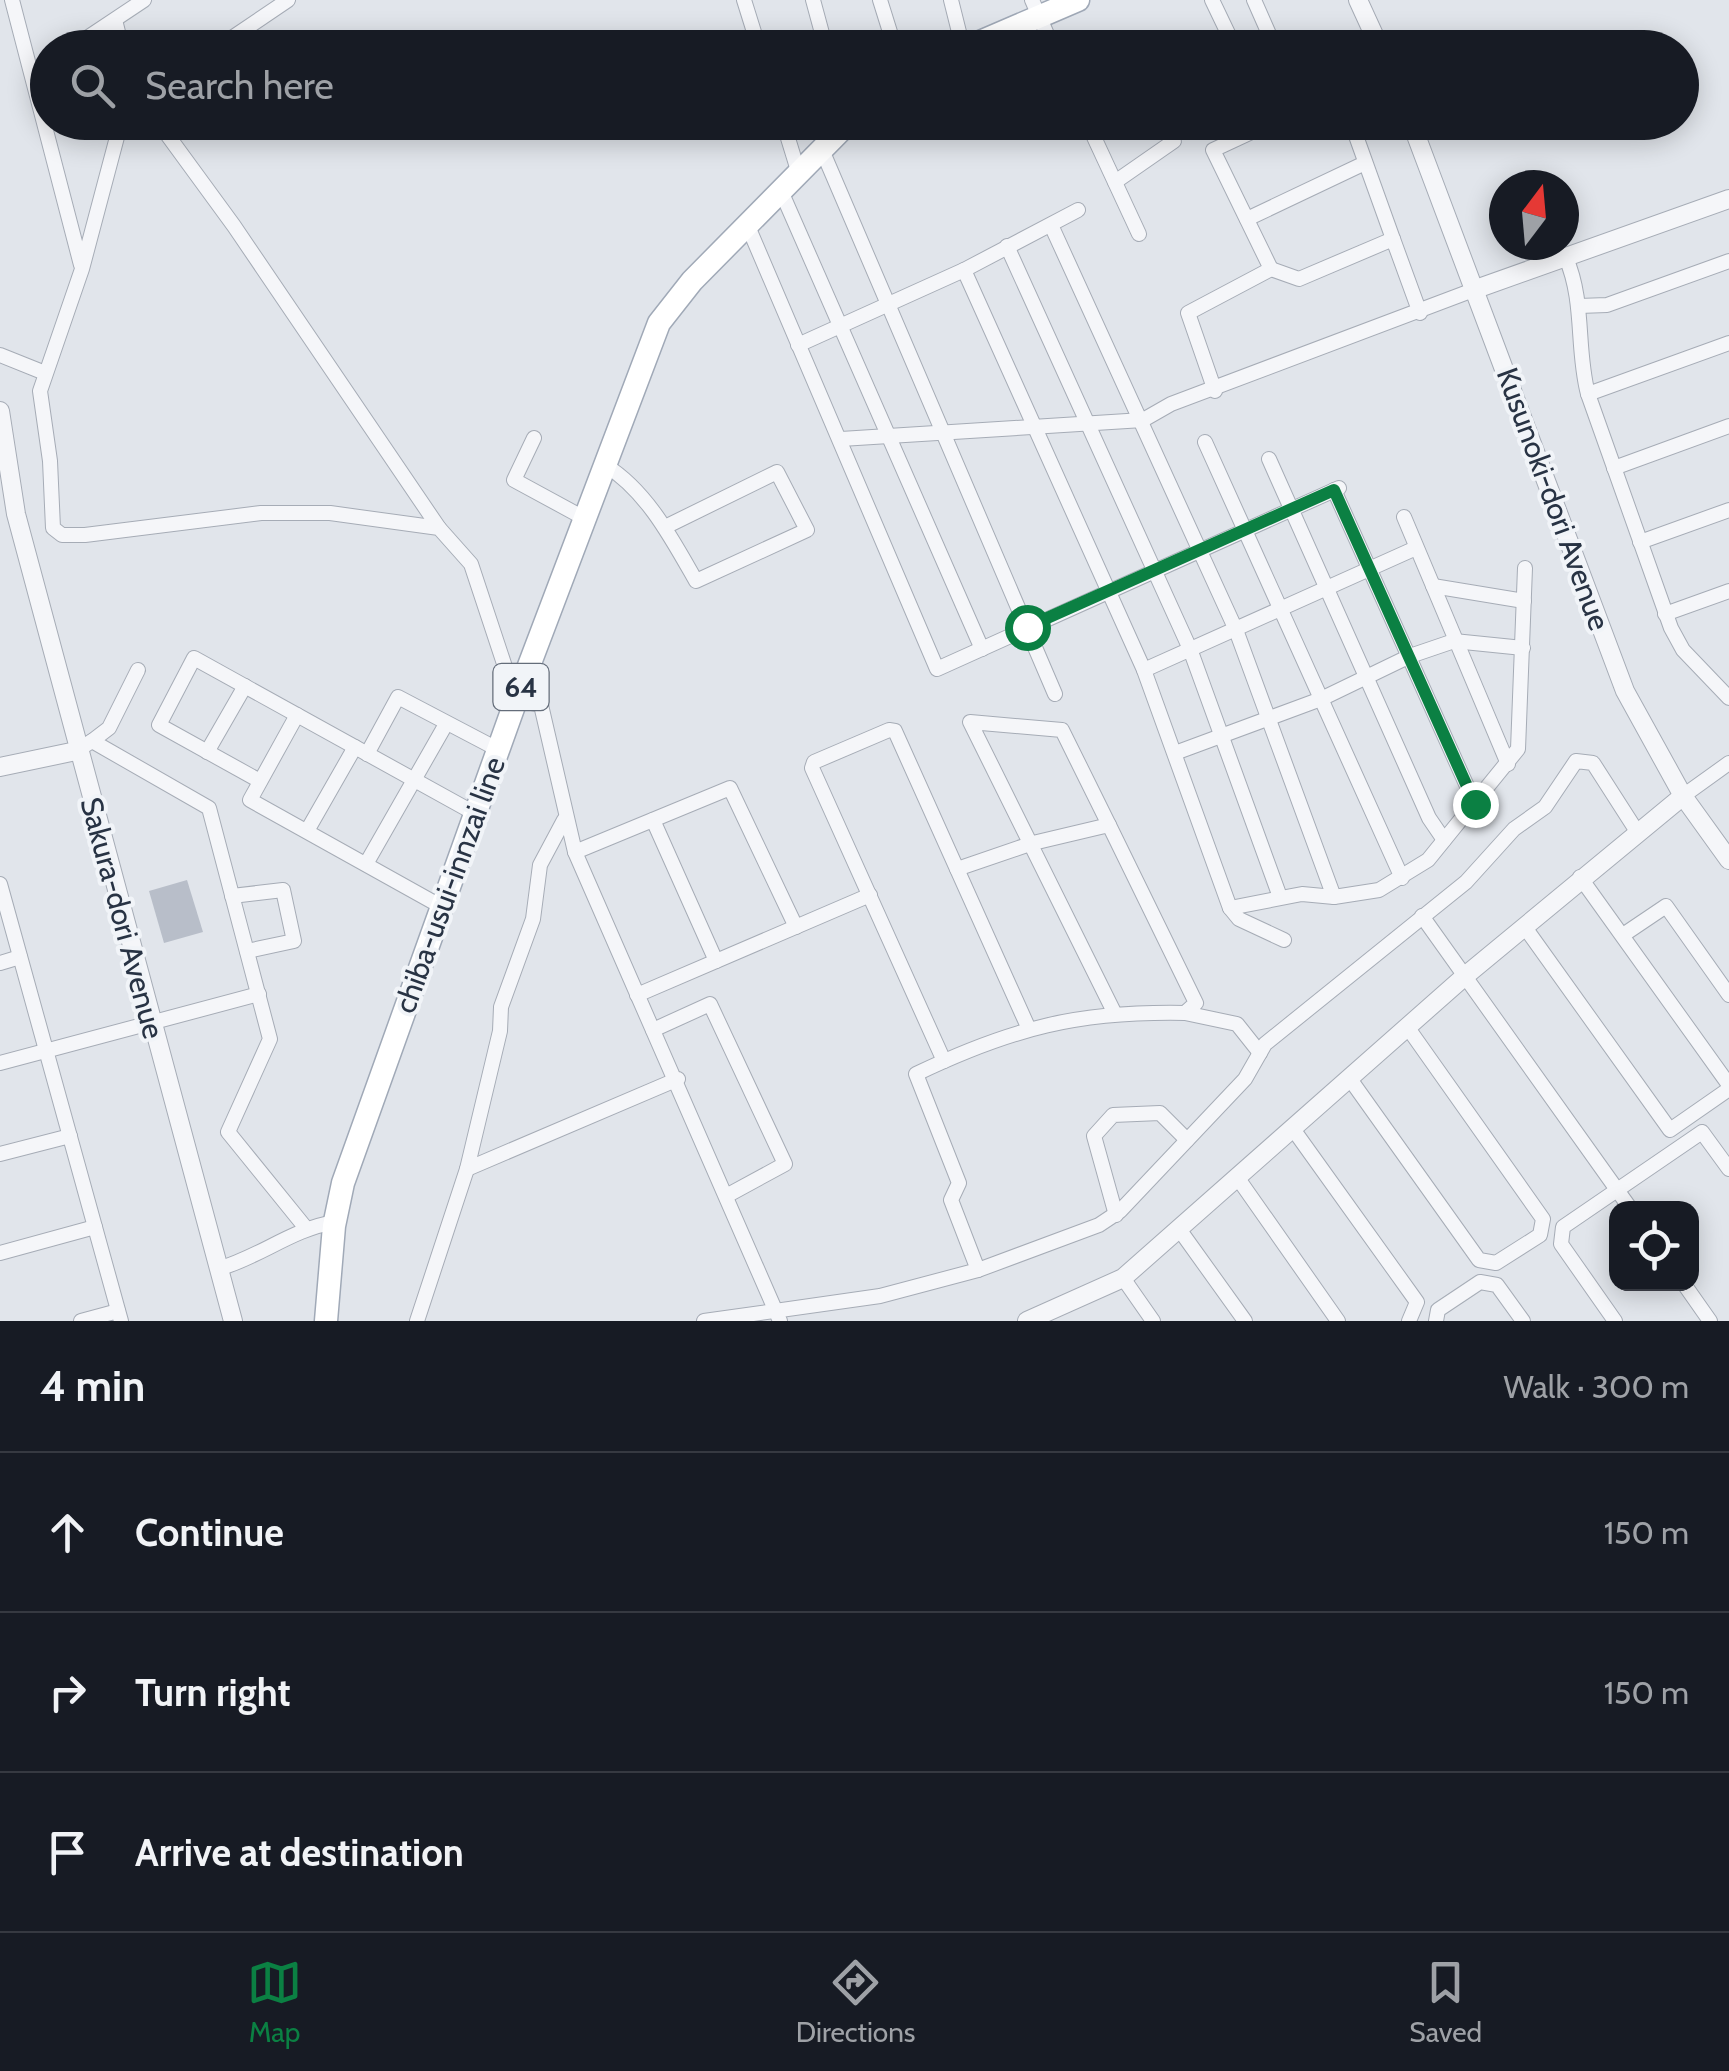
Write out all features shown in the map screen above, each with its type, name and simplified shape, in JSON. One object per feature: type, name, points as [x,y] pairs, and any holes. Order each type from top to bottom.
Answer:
[{"type":"main road","points":[[996,30],[1035,8],[1078,0]]},
{"type":"main road","name":"chiba-usui-innzai line","points":[[326,1321],[335,1222],[362,1128],[516,700],[659,323],[692,281],[832,140]]},
{"type":"street","points":[[12,0],[30,63]]},
{"type":"street","points":[[100,30],[144,0]]},
{"type":"street","points":[[244,30],[288,0]]},
{"type":"street","points":[[744,0],[753,30]]},
{"type":"street","points":[[813,0],[821,30]]},
{"type":"street","points":[[880,0],[889,30]]},
{"type":"street","points":[[951,0],[959,30]]},
{"type":"street","points":[[1212,0],[1227,30]]},
{"type":"street","points":[[1254,0],[1267,30]]},
{"type":"street","points":[[1358,0],[1372,30]]},
{"type":"street","points":[[115,20],[118,30]]},
{"type":"street","points":[[50,140],[82,269]]},
{"type":"street","points":[[116,140],[82,269],[40,391],[50,461],[53,528],[62,536],[261,514],[330,513],[440,528]]},
{"type":"street","points":[[171,140],[440,528],[471,564],[516,700],[541,705],[564,820],[575,852],[678,1079],[778,1315]]},
{"type":"street","points":[[789,140],[799,174]]},
{"type":"street","points":[[1096,140],[1139,234]]},
{"type":"street","points":[[1234,140],[1213,150],[1271,269],[1299,279],[1393,238]]},
{"type":"street","points":[[1357,140],[1420,313]]},
{"type":"street","name":"Kusunoki-dori Avenue","points":[[1418,140],[1625,691],[1683,796],[1729,860]]},
{"type":"street","points":[[1115,182],[1174,141]]},
{"type":"street","points":[[822,150],[1055,694]]},
{"type":"street","points":[[1246,219],[1366,164]]},
{"type":"street","points":[[781,191],[844,325],[982,649]]},
{"type":"street","points":[[1579,253],[1729,199]]},
{"type":"street","points":[[798,345],[964,270],[1078,210]]},
{"type":"street","points":[[747,224],[937,669],[1337,489],[1475,804]]},
{"type":"street","points":[[1050,225],[1143,420],[1236,630],[1334,897]]},
{"type":"street","points":[[1007,246],[1190,649],[1280,898]]},
{"type":"street","points":[[841,439],[1143,420],[1171,404],[1560,260]]},
{"type":"street","points":[[1567,260],[1579,306],[1579,362],[1665,614],[1683,650],[1726,689]]},
{"type":"street","points":[[1579,306],[1606,305],[1729,261]]},
{"type":"street","points":[[1215,390],[1188,313],[1271,269]]},
{"type":"street","points":[[964,270],[1038,427],[1144,670],[1230,908],[1238,920],[1284,940]]},
{"type":"street","points":[[1588,394],[1729,343]]},
{"type":"street","points":[[0,355],[44,373]]},
{"type":"street","name":"Sakura-dori Avenue","points":[[0,410],[16,514],[84,746],[151,1022],[232,1321]]},
{"type":"street","points":[[1614,468],[1729,426]]},
{"type":"street","points":[[534,438],[514,480],[584,518]]},
{"type":"street","points":[[1204,442],[1402,878]]},
{"type":"street","points":[[1269,458],[1429,818],[1444,840]]},
{"type":"street","points":[[604,465],[624,476],[665,527],[696,582],[807,530],[778,472],[665,527]]},
{"type":"street","name":"Sakura-dori Avenue","points":[[0,485],[16,514]]},
{"type":"street","points":[[1640,542],[1729,510]]},
{"type":"street","points":[[1404,517],[1508,764]]},
{"type":"street","points":[[1144,670],[1416,548]]},
{"type":"street","points":[[1230,908],[1280,898],[1334,897],[1379,890],[1428,860],[1508,764],[1521,735],[1525,568]]},
{"type":"street","points":[[1433,586],[1524,602]]},
{"type":"street","points":[[1665,614],[1729,591]]},
{"type":"street","points":[[1174,754],[1271,719],[1454,640],[1523,648]]},
{"type":"street","points":[[260,781],[159,725],[194,658],[476,814]]},
{"type":"street","points":[[0,767],[84,746],[109,728],[138,670]]},
{"type":"street","points":[[207,752],[245,686]]},
{"type":"street","points":[[307,831],[398,697],[498,750]]},
{"type":"street","points":[[297,715],[250,800],[442,908]]},
{"type":"street","points":[[1114,1012],[970,722],[1062,730],[1196,1003],[1186,1012]]},
{"type":"street","points":[[366,864],[446,724]]},
{"type":"street","points":[[944,1061],[812,768],[814,762],[889,730],[895,732],[1028,1027]]},
{"type":"street","points":[[84,746],[210,808],[270,1039],[228,1132],[304,1227]]},
{"type":"street","points":[[704,1321],[778,1315],[880,1296],[978,1270],[1099,1225],[1116,1215],[1188,1140],[1245,1079],[1260,1053],[1466,882],[1514,829],[1545,807],[1576,761],[1593,764],[1636,830]]},
{"type":"street","points":[[1027,1321],[1060,1315],[1123,1278],[1580,877],[1729,762]]},
{"type":"street","points":[[575,852],[730,788],[796,927]]},
{"type":"street","points":[[417,1321],[467,1169],[500,1031],[501,1007],[533,919],[540,866],[564,820]]},
{"type":"street","points":[[653,820],[716,961]]},
{"type":"street","points":[[957,870],[1033,844],[1108,825]]},
{"type":"street","points":[[1524,926],[1670,1130],[1729,1087],[1580,877]]},
{"type":"street","points":[[0,884],[120,1316],[81,1321]]},
{"type":"street","points":[[232,896],[283,890],[294,940],[247,951]]},
{"type":"street","points":[[638,994],[870,895]]},
{"type":"street","points":[[1623,935],[1666,906],[1729,994]]},
{"type":"street","points":[[1422,916],[1625,1201]]},
{"type":"street","points":[[0,962],[20,957]]},
{"type":"street","points":[[0,1063],[258,994]]},
{"type":"street","points":[[653,1030],[710,1004],[785,1164],[728,1195]]},
{"type":"street","points":[[978,1270],[951,1200],[959,1183],[916,1074],[1028,1027],[1114,1012],[1186,1012],[1237,1024],[1260,1053]]},
{"type":"street","points":[[1350,1079],[1479,1260],[1496,1263],[1540,1234],[1544,1220],[1408,1028]]},
{"type":"street","points":[[467,1169],[678,1079]]},
{"type":"street","points":[[1116,1215],[1094,1136],[1112,1115],[1160,1114],[1188,1140]]},
{"type":"street","points":[[1293,1128],[1417,1302],[1409,1321]]},
{"type":"street","points":[[1615,1321],[1561,1244],[1563,1227],[1702,1132],[1729,1169]]},
{"type":"street","points":[[0,1154],[70,1136]]},
{"type":"street","points":[[1236,1178],[1338,1321]]},
{"type":"street","points":[[218,1268],[255,1258],[304,1227],[335,1222]]},
{"type":"street","points":[[0,1253],[95,1227]]},
{"type":"street","points":[[1178,1229],[1245,1321]]},
{"type":"street","points":[[1123,1278],[1153,1321]]},
{"type":"street","points":[[1436,1321],[1438,1310],[1480,1282],[1498,1284],[1523,1321]]},
{"type":"street","points":[[1689,1291],[1710,1321]]},
{"type":"building","points":[[187,880],[203,932],[164,943],[149,891]]},
{"type":"route","points":[[1027,627],[1334,490],[1475,804]]}]
